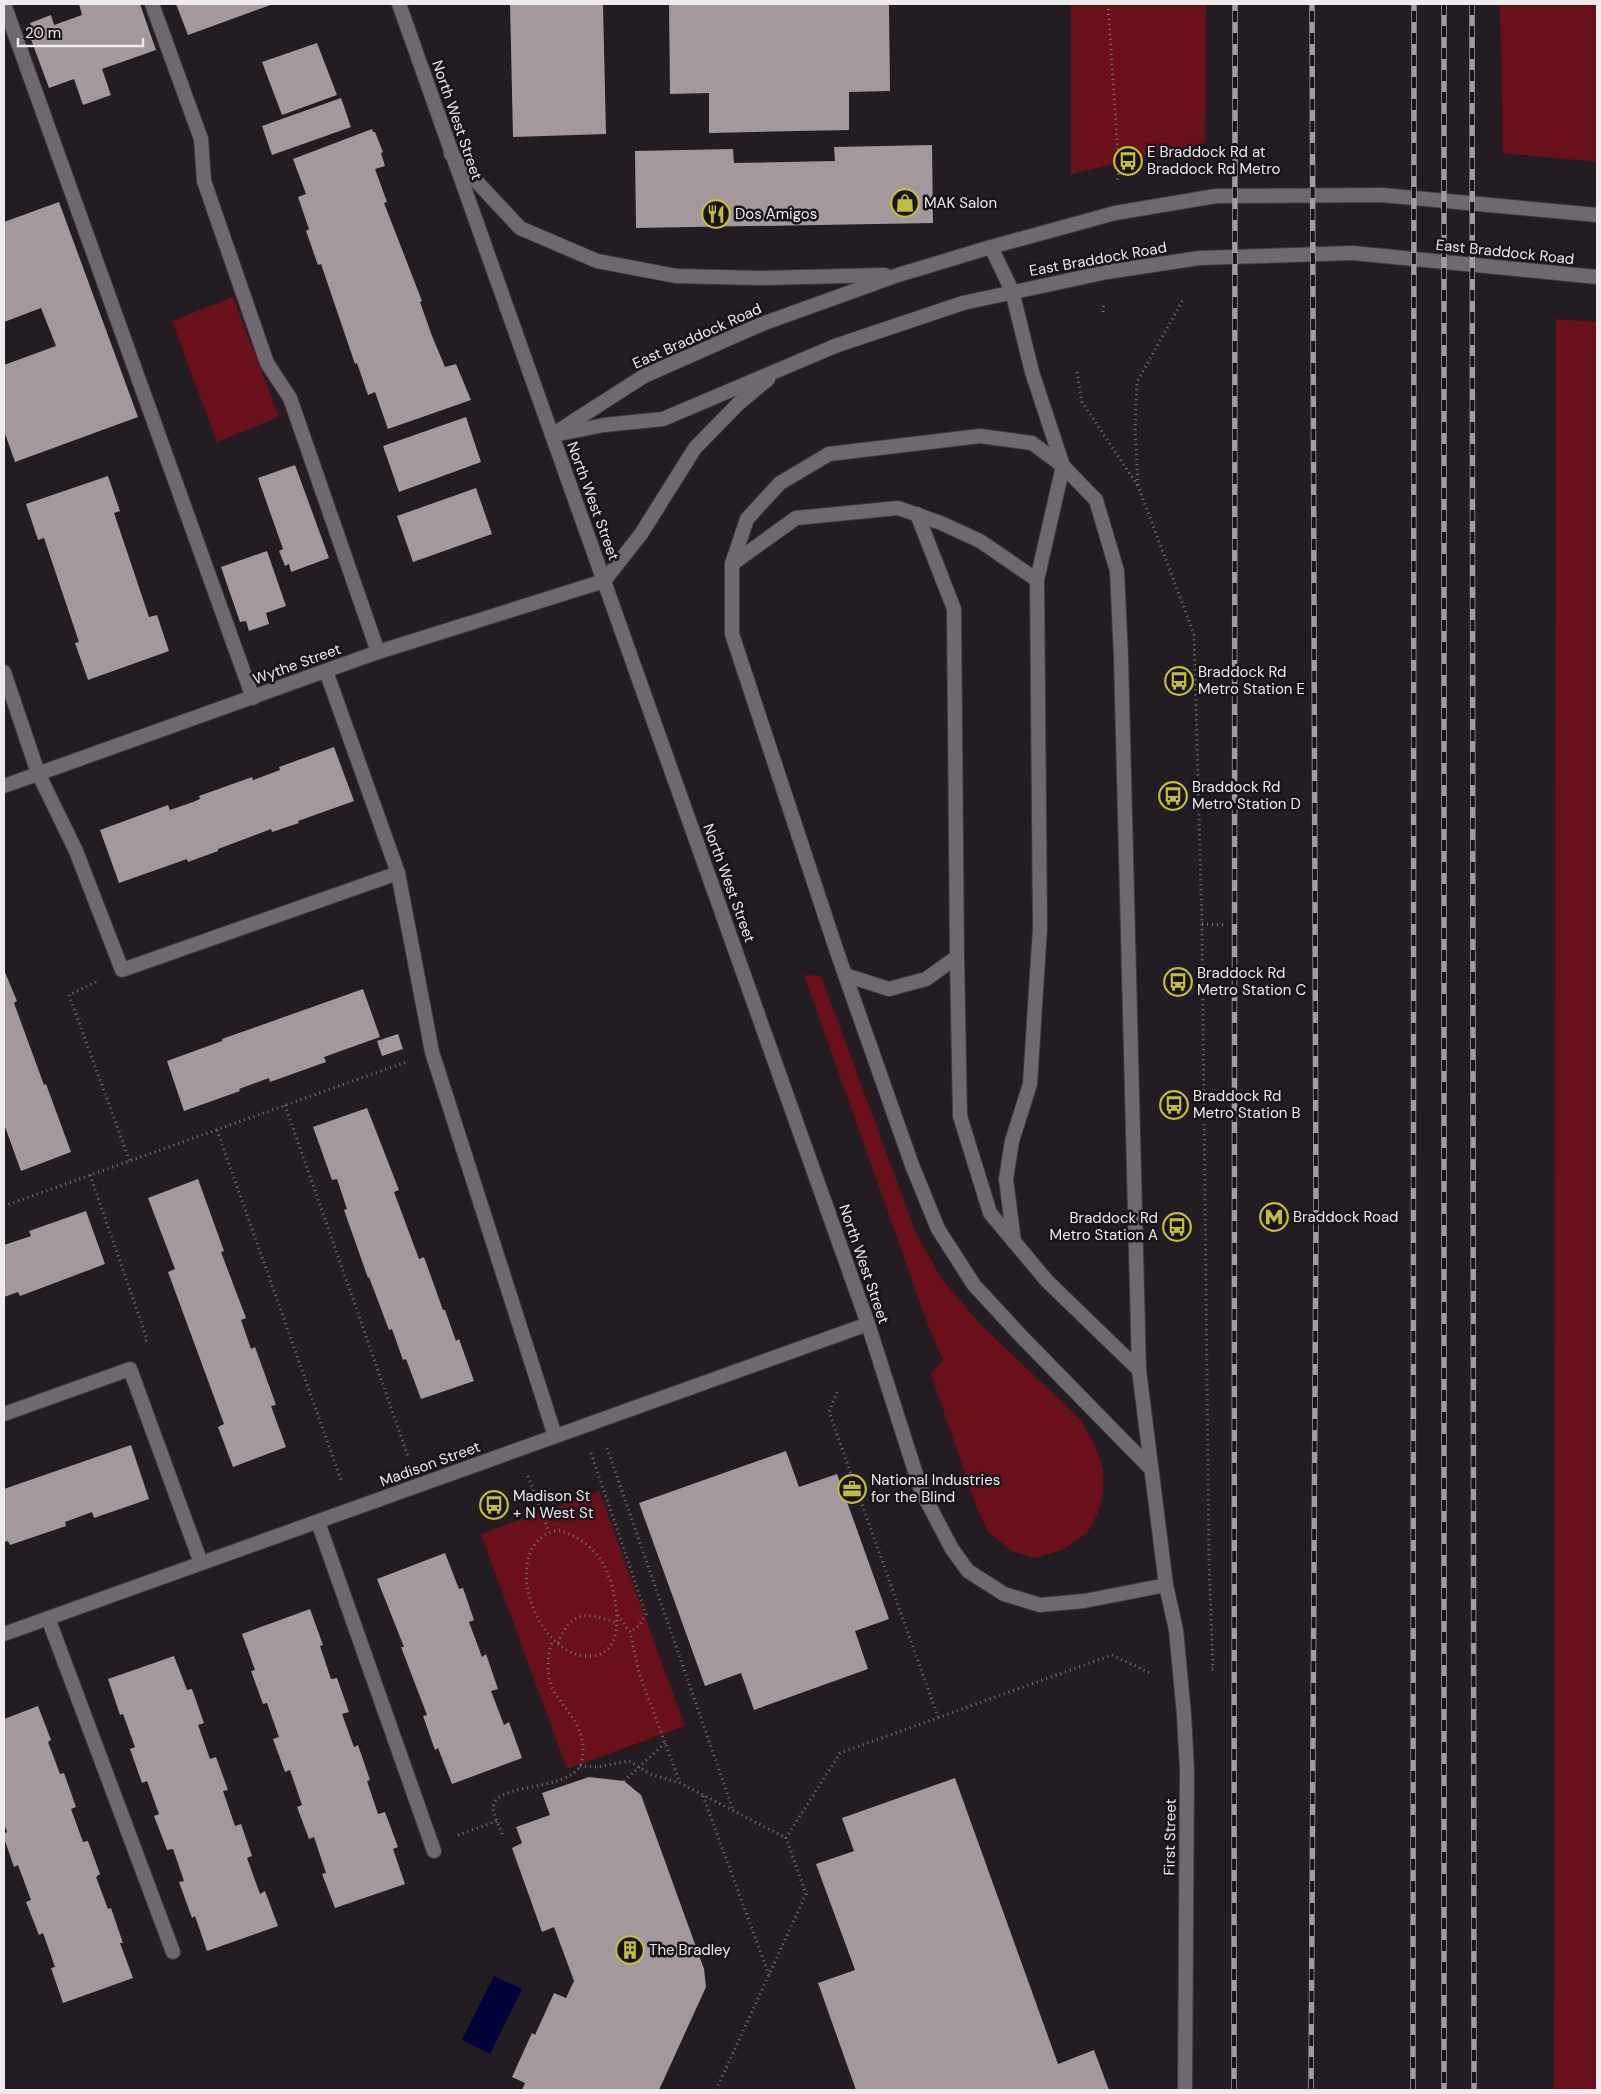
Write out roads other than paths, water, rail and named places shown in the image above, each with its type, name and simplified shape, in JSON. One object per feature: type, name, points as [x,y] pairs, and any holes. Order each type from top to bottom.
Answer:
[{"type":"street","points":[[4,4],[253,698]]},
{"type":"street","points":[[152,4],[201,139],[204,181],[267,362],[290,398],[378,652]]},
{"type":"street","name":"North West Street","points":[[399,4],[868,1324],[921,1490],[952,1549],[968,1570],[1004,1594],[1040,1605],[1084,1601],[1166,1585]]},
{"type":"street","points":[[451,154],[520,228],[597,262],[676,276],[760,278],[898,275]]},
{"type":"street","name":"East Braddock Road","points":[[552,435],[644,376],[762,324],[898,275],[1115,213],[1216,196],[1382,194],[1597,215]]},
{"type":"street","points":[[991,247],[1012,291],[1032,372],[1063,466],[1037,580],[1040,928],[1030,1084],[1012,1141],[1006,1179],[1014,1242]]},
{"type":"street","name":"East Braddock Road","points":[[552,435],[604,425],[663,419],[835,346],[963,302],[1107,272],[1199,258],[1353,253],[1597,277]]},
{"type":"street","points":[[604,581],[642,534],[696,448],[739,403],[782,368]]},
{"type":"street","name":"First Street","points":[[1151,1469],[974,1285],[938,1229],[912,1165],[845,975],[732,634],[732,564],[747,520],[780,483],[829,454],[980,436],[1032,443],[1063,466],[1096,500],[1117,571],[1121,657],[1139,1370],[1166,1585],[1176,1630],[1188,1770],[1184,2090]]},
{"type":"street","points":[[732,564],[796,518],[898,508],[980,541],[1037,580]]},
{"type":"street","points":[[916,514],[954,609],[960,1116],[990,1213],[1047,1281],[1139,1370]]},
{"type":"street","name":"Wythe Street","points":[[4,786],[378,652],[604,581]]},
{"type":"street","points":[[326,671],[398,873],[432,1052],[555,1436]]},
{"type":"street","points":[[4,672],[38,773],[76,851],[122,970],[398,873]]},
{"type":"street","points":[[845,975],[888,989],[926,979],[957,957]]},
{"type":"street","name":"Madison Street","points":[[4,1634],[868,1324]]},
{"type":"street","points":[[4,1414],[130,1369],[201,1564]]},
{"type":"street","points":[[318,1522],[433,1848]]},
{"type":"street","points":[[48,1618],[173,1952]]},
{"type":"railway","points":[[1234,2090],[1235,4]]},
{"type":"railway","points":[[1311,2090],[1316,1215],[1312,4]]},
{"type":"railway","points":[[1413,2090],[1414,4]]},
{"type":"railway","points":[[1444,4],[1444,2090]]},
{"type":"railway","points":[[1472,4],[1474,2090]]},
{"type":"place","name":"E Braddock Rd at Braddock Rd Metro","points":[[1128,161]]},
{"type":"place","name":"MAK Salon","points":[[905,203]]},
{"type":"place","name":"Dos Amigos","points":[[716,214]]},
{"type":"place","name":"Braddock Rd Metro Station E","points":[[1179,681]]},
{"type":"place","name":"Braddock Rd Metro Station D","points":[[1173,796]]},
{"type":"place","name":"Braddock Rd Metro Station C","points":[[1178,982]]},
{"type":"place","name":"Braddock Rd Metro Station B","points":[[1174,1105]]},
{"type":"place","name":"Braddock Road","points":[[1274,1217]]},
{"type":"place","name":"Braddock Rd Metro Station A","points":[[1177,1227]]},
{"type":"place","name":"National Industries for the Blind","points":[[852,1489]]},
{"type":"place","name":"Madison St + N West St","points":[[494,1505]]},
{"type":"place","name":"The Bradley","points":[[630,1950]]}]
